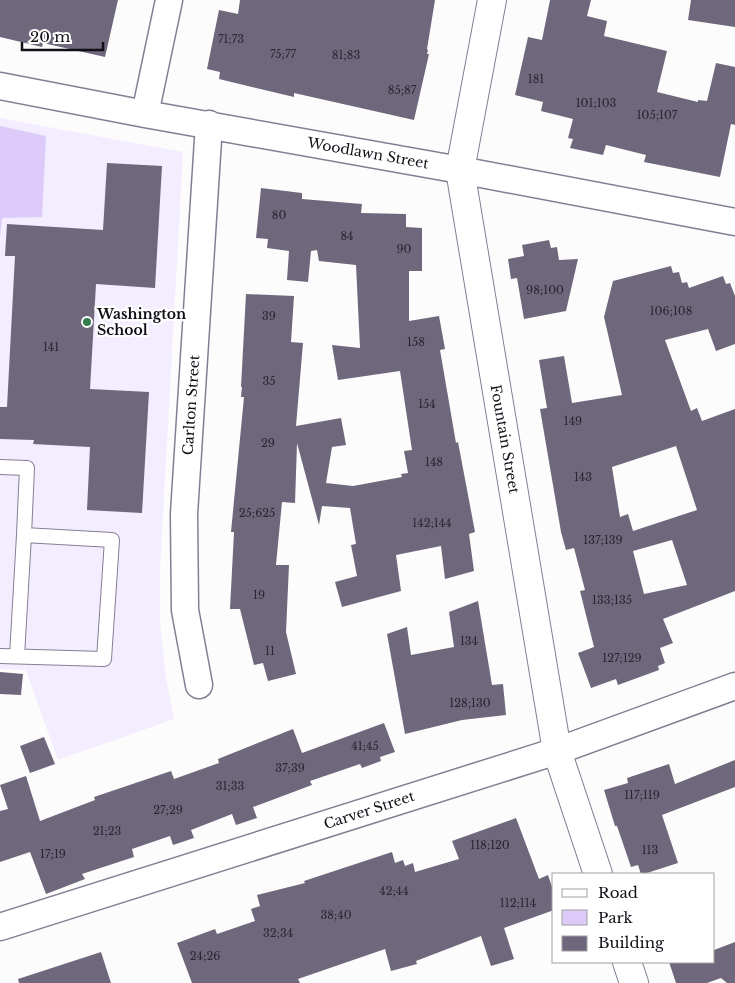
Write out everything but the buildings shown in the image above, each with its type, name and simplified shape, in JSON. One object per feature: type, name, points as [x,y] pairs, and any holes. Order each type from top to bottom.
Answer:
[{"type":"street","points":[[145,114],[169,0]]},
{"type":"street","name":"Fountain Street","points":[[492,0],[460,170],[557,751],[598,873]]},
{"type":"street","name":"Woodlawn Street","points":[[0,86],[735,222]]},
{"type":"street","name":"Carlton Street","points":[[199,685],[185,610],[184,514],[208,124]]},
{"type":"street","name":"Carver Street","points":[[0,927],[557,751],[735,686]]},
{"type":"street","points":[[627,963],[634,983]]},
{"type":"lane","points":[[0,467],[27,468],[17,656]]},
{"type":"lane","points":[[0,656],[104,659],[112,540],[24,535]]},
{"type":"shaded area","name":"Washington School","points":[[0,118],[183,152],[160,570],[160,623],[166,678],[174,719],[58,760],[26,670],[0,669]]},
{"type":"green space","points":[[0,126],[46,136],[42,217],[2,218],[0,237]]},
{"type":"place","name":"Washington School","points":[[87,322]]}]
